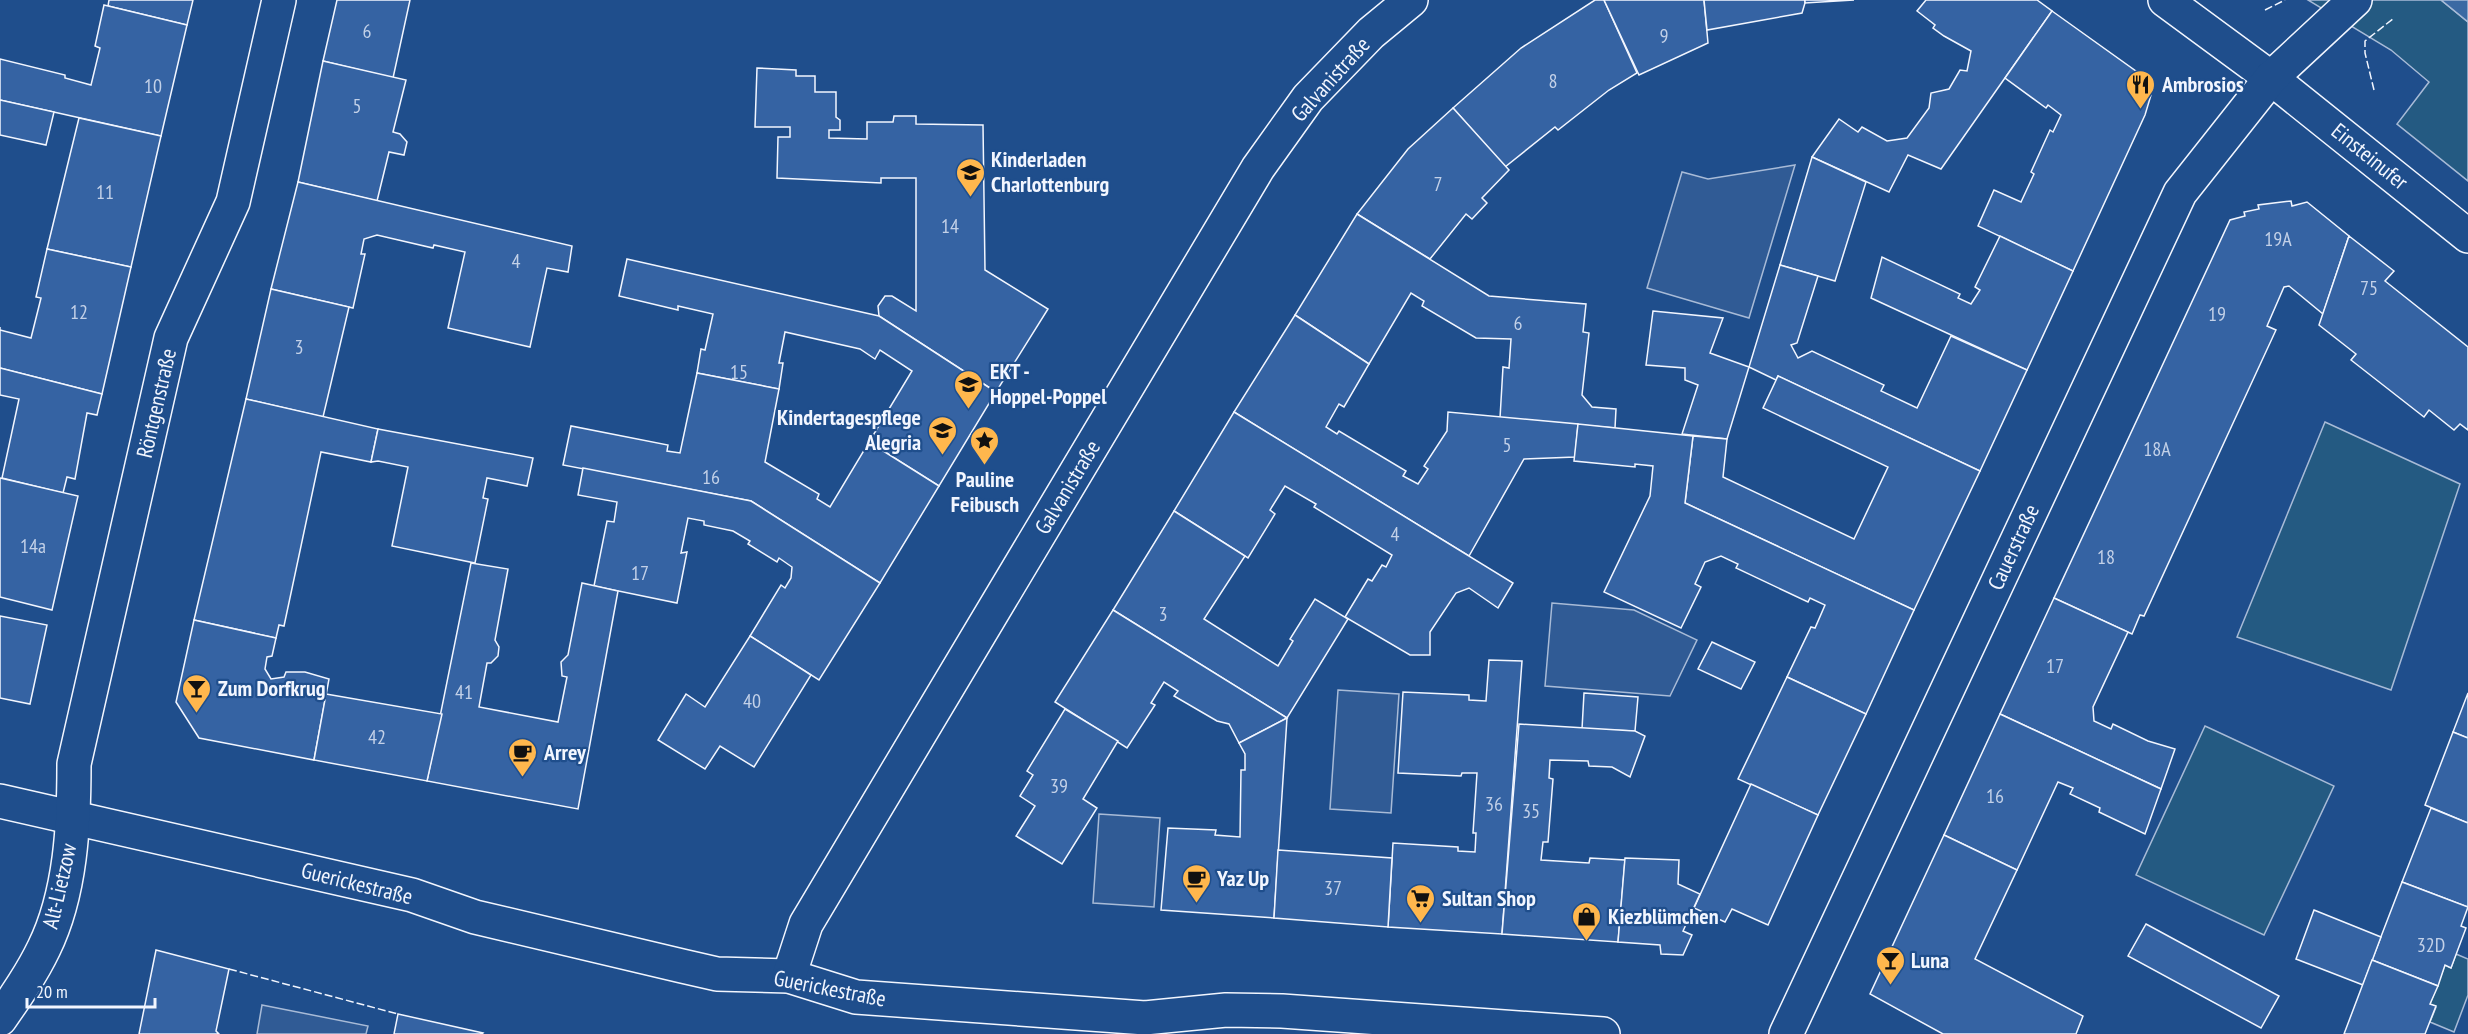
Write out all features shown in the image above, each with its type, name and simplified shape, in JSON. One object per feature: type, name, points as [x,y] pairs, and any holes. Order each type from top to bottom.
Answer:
[{"type":"street","name":"Röntgenstraße","points":[[74,817],[74,764],[171,338],[232,202],[279,0]]},
{"type":"street","name":"Galvanistraße","points":[[789,976],[806,924],[1258,168],[1308,98],[1371,33],[1411,0]]},
{"type":"street","points":[[2165,0],[2271,78]]},
{"type":"street","name":"Cauerstraße","points":[[1786,1034],[2180,193],[2271,78],[2355,0]]},
{"type":"street","name":"Einsteinufer","points":[[2271,78],[2468,236]]},
{"type":"street","name":"Alt-Lietzow","points":[[0,801],[74,817],[62,895],[45,946],[0,1018]]},
{"type":"street","name":"Guerickestraße","points":[[74,817],[412,895],[475,917],[682,966],[717,974],[789,976],[856,997],[1145,1018],[1226,1010],[1282,1011],[1603,1034]]},
{"type":"shaded area","points":[[2308,0],[2441,0],[2468,22],[2468,181],[2397,124],[2429,82],[2391,50]]},
{"type":"shaded area","points":[[2441,0],[2468,0],[2468,22]]},
{"type":"shaded area","points":[[1795,165],[1749,318],[1647,288],[1682,172],[1708,179]]},
{"type":"shaded area","points":[[2325,422],[2460,484],[2391,690],[2237,637]]},
{"type":"shaded area","points":[[1552,603],[1634,610],[1697,640],[1670,696],[1545,686]]},
{"type":"shaded area","points":[[1338,690],[1399,694],[1391,813],[1330,809]]},
{"type":"shaded area","points":[[2205,726],[2334,786],[2264,935],[2136,875]]},
{"type":"shaded area","points":[[1099,814],[1160,818],[1154,907],[1093,903]]},
{"type":"shaded area","points":[[2456,954],[2468,959],[2468,995],[2454,1032],[2430,1022],[2436,1007],[2430,1004],[2445,965],[2451,968]]},
{"type":"shaded area","points":[[262,1005],[368,1026],[366,1034],[257,1034]]},
{"type":"building","points":[[109,0],[193,0],[187,25],[108,6]]},
{"type":"building","points":[[337,0],[410,0],[393,78],[323,61]]},
{"type":"building","points":[[1595,0],[1604,0],[1637,73],[1609,90],[1558,130],[1555,127],[1505,167],[1453,108],[1521,48]]},
{"type":"building","points":[[1604,0],[1704,0],[1708,43],[1639,75]]},
{"type":"building","points":[[1704,0],[1805,0],[1805,3],[1802,13],[1707,30]]},
{"type":"building","points":[[1805,0],[1854,0],[1805,3]]},
{"type":"building","points":[[1926,0],[2037,0],[2052,11],[1941,169],[1908,155],[1889,192],[1812,157],[1839,119],[1858,132],[1862,127],[1887,141],[1907,138],[1929,108],[1931,93],[1949,89],[1960,70],[1967,71],[1971,51],[1933,28],[1935,25],[1917,11]]},
{"type":"building","points":[[104,5],[187,25],[161,136],[0,100],[0,59],[65,75],[65,78],[91,85],[100,48],[95,46]]},
{"type":"building","points":[[2052,11],[2147,79],[2151,95],[2145,115],[2073,271],[1978,226],[1994,190],[2021,202],[2034,174],[2031,172],[2050,130],[2053,132],[2061,115],[2048,105],[2046,108],[2005,78]]},
{"type":"building","points":[[323,61],[406,80],[393,132],[400,134],[407,142],[404,155],[389,152],[377,201],[298,182]]},
{"type":"building","points":[[757,68],[796,70],[796,76],[815,76],[815,92],[836,92],[836,117],[840,120],[840,130],[829,130],[829,138],[867,139],[867,122],[893,122],[894,116],[916,116],[916,124],[983,125],[985,270],[1048,309],[996,392],[879,316],[878,306],[885,296],[892,296],[916,311],[916,178],[881,178],[881,183],[777,178],[778,137],[790,137],[790,127],[755,127]]},
{"type":"building","points":[[0,100],[54,112],[46,145],[0,135]]},
{"type":"building","points":[[1453,108],[1509,170],[1482,198],[1487,203],[1472,219],[1466,214],[1430,259],[1357,214],[1408,149]]},
{"type":"building","points":[[79,118],[161,136],[131,267],[47,249]]},
{"type":"building","points":[[1812,157],[1866,182],[1835,281],[1780,265]]},
{"type":"building","points":[[298,182],[572,246],[568,272],[547,268],[530,347],[448,328],[465,252],[434,245],[433,248],[377,235],[364,239],[361,254],[365,254],[353,308],[271,289]]},
{"type":"building","points":[[2291,201],[2292,206],[2307,202],[2349,236],[2323,314],[2289,286],[2284,287],[2267,326],[2276,330],[2144,616],[2140,615],[2132,634],[2054,598],[2230,220],[2245,216],[2244,212],[2259,209],[2258,205]]},
{"type":"building","points":[[1357,214],[1489,296],[1586,304],[1583,332],[1589,333],[1582,395],[1592,407],[1616,409],[1615,428],[1500,418],[1503,367],[1509,368],[1511,339],[1476,338],[1422,306],[1424,301],[1411,293],[1369,364],[1295,315]]},
{"type":"building","points":[[2000,236],[2073,271],[2027,370],[1871,298],[1882,257],[1960,294],[1958,298],[1971,304],[1980,290],[1975,287]]},
{"type":"building","points":[[2349,236],[2394,271],[2385,281],[2468,347],[2468,430],[2460,424],[2454,430],[2429,410],[2424,417],[2351,360],[2356,354],[2319,325]]},
{"type":"building","points":[[47,249],[131,267],[102,394],[0,368],[0,330],[31,338],[41,298],[36,297]]},
{"type":"building","points":[[627,259],[879,316],[996,392],[939,486],[869,442],[912,371],[880,350],[875,359],[860,349],[785,332],[779,363],[783,363],[779,389],[697,373],[701,349],[705,350],[713,314],[678,306],[678,310],[619,296]]},
{"type":"building","points":[[1780,265],[1818,276],[1797,343],[1791,345],[1798,358],[1812,351],[1884,385],[1881,391],[1917,408],[1951,336],[2027,370],[1980,471],[1778,376],[1776,380],[1749,367]]},
{"type":"building","points":[[271,289],[349,307],[323,417],[246,399]]},
{"type":"building","points":[[1653,311],[1723,318],[1710,353],[1749,367],[1727,439],[1682,434],[1698,385],[1685,380],[1685,368],[1646,365]]},
{"type":"building","points":[[1295,315],[1369,364],[1344,407],[1339,404],[1326,427],[1337,434],[1339,431],[1406,471],[1403,476],[1418,484],[1428,469],[1424,466],[1447,431],[1448,412],[1578,424],[1575,457],[1524,459],[1469,556],[1234,412]]},
{"type":"building","points":[[0,368],[102,394],[97,415],[87,413],[75,479],[67,477],[63,493],[2,478],[19,399],[0,395]]},
{"type":"building","points":[[697,373],[779,389],[765,462],[819,494],[817,499],[830,507],[869,442],[939,486],[880,583],[751,501],[563,465],[571,426],[668,445],[667,451],[680,453]]},
{"type":"building","points":[[1778,376],[1980,471],[1914,610],[1685,503],[1693,436],[1727,439],[1723,477],[1854,539],[1888,467],[1763,408]]},
{"type":"building","points":[[246,399],[378,429],[371,462],[321,452],[284,626],[279,625],[276,638],[194,620]]},
{"type":"building","points":[[1234,412],[1513,583],[1498,608],[1469,588],[1456,593],[1430,632],[1430,655],[1410,655],[1345,617],[1368,579],[1372,581],[1382,565],[1386,567],[1392,555],[1314,507],[1316,504],[1285,486],[1270,510],[1275,514],[1248,558],[1174,511]]},
{"type":"building","points":[[1578,424],[1693,436],[1685,503],[1914,610],[1866,714],[1787,677],[1811,627],[1815,628],[1825,605],[1810,598],[1808,602],[1736,568],[1738,564],[1721,556],[1705,562],[1695,584],[1701,587],[1681,628],[1604,592],[1650,496],[1653,466],[1635,464],[1635,467],[1574,461]]},
{"type":"building","points":[[378,429],[533,458],[527,486],[487,478],[483,498],[488,499],[475,563],[392,546],[408,467],[378,461],[371,462]]},
{"type":"building","points":[[583,468],[751,501],[880,583],[819,680],[750,636],[781,585],[785,588],[791,578],[792,567],[779,558],[777,562],[748,544],[750,541],[733,531],[704,525],[704,521],[688,518],[681,553],[687,552],[677,603],[594,586],[607,521],[614,522],[617,502],[578,495]]},
{"type":"building","points":[[0,478],[78,496],[52,610],[0,597]]},
{"type":"building","points":[[1174,511],[1245,556],[1204,619],[1278,666],[1293,641],[1290,639],[1315,599],[1348,619],[1287,718],[1113,610]]},
{"type":"building","points":[[471,563],[508,569],[495,640],[499,647],[498,656],[491,663],[487,663],[479,707],[558,722],[567,677],[562,676],[561,662],[568,655],[582,583],[618,591],[578,809],[427,781]]},
{"type":"building","points":[[2054,598],[2128,632],[2093,707],[2094,721],[2111,729],[2113,724],[2148,741],[2175,749],[2161,789],[2000,714]]},
{"type":"building","points":[[1113,610],[1287,718],[1239,743],[1229,724],[1217,721],[1174,696],[1178,691],[1164,682],[1151,703],[1155,705],[1127,748],[1055,702]]},
{"type":"building","points":[[0,616],[47,625],[30,704],[0,698]]},
{"type":"building","points":[[194,620],[276,638],[272,656],[267,657],[265,669],[271,679],[284,677],[286,672],[305,672],[329,679],[314,760],[199,738],[176,702]]},
{"type":"building","points":[[750,636],[811,675],[754,767],[720,746],[705,769],[658,740],[686,694],[705,707]]},
{"type":"building","points":[[1712,642],[1755,662],[1741,689],[1698,669]]},
{"type":"building","points":[[1489,660],[1522,661],[1502,934],[1388,927],[1393,843],[1458,847],[1458,851],[1475,852],[1476,833],[1473,833],[1477,773],[1462,773],[1461,776],[1398,773],[1403,692],[1469,695],[1469,700],[1486,701]]},
{"type":"building","points":[[1787,677],[1866,714],[1818,815],[1738,779]]},
{"type":"building","points":[[1584,693],[1638,697],[1635,731],[1582,729]]},
{"type":"building","points":[[2468,693],[2468,738],[2453,732]]},
{"type":"building","points":[[326,694],[442,714],[427,781],[314,760]]},
{"type":"building","points":[[1065,709],[1118,741],[1083,799],[1097,808],[1062,864],[1016,836],[1035,806],[1020,796],[1033,775],[1027,771]]},
{"type":"building","points":[[2000,714],[2161,789],[2145,834],[2099,812],[2100,808],[2070,794],[2073,788],[2058,782],[2017,870],[1944,835]]},
{"type":"building","points":[[1287,718],[1274,918],[1161,910],[1168,828],[1216,830],[1215,835],[1240,837],[1241,770],[1245,770],[1245,754],[1239,743]]},
{"type":"building","points":[[1519,724],[1635,731],[1645,736],[1630,777],[1612,767],[1589,766],[1588,761],[1550,760],[1549,778],[1553,779],[1548,842],[1543,842],[1541,860],[1589,863],[1590,858],[1625,860],[1618,942],[1502,934]]},
{"type":"building","points":[[2453,732],[2468,738],[2468,823],[2425,805]]},
{"type":"building","points":[[1751,784],[1818,815],[1768,925],[1732,909],[1725,922],[1694,908]]},
{"type":"building","points":[[2431,808],[2468,823],[2468,907],[2402,882]]},
{"type":"building","points":[[1944,835],[2017,870],[1975,959],[2083,1016],[2076,1034],[1943,1034],[1870,994]]},
{"type":"building","points":[[1278,850],[1392,858],[1388,927],[1274,918]]},
{"type":"building","points":[[1625,858],[1679,860],[1678,884],[1700,894],[1683,931],[1692,935],[1683,955],[1661,954],[1660,945],[1618,942]]},
{"type":"building","points":[[2402,882],[2468,907],[2461,926],[2466,928],[2451,968],[2445,965],[2438,986],[2372,960]]},
{"type":"building","points":[[2314,910],[2381,937],[2363,985],[2296,959]]},
{"type":"building","points":[[2146,924],[2279,996],[2261,1028],[2128,956]]},
{"type":"building","points":[[156,950],[229,969],[216,1031],[219,1034],[139,1034]]},
{"type":"building","points":[[2372,960],[2438,986],[2430,1004],[2436,1006],[2425,1034],[2344,1034]]},
{"type":"building","points":[[398,1014],[483,1033],[394,1034]]},
{"type":"fence","points":[[2265,10],[2285,0]]},
{"type":"fence","points":[[2374,90],[2365,53],[2365,41],[2394,18]]},
{"type":"fence","points":[[229,969],[398,1014]]},
{"type":"place","name":"Ambrosios","points":[[2141,110]]},
{"type":"place","name":"Kinderladen Charlottenburg","points":[[970,198]]},
{"type":"place","name":"EKT - Hoppel-Poppel","points":[[969,410]]},
{"type":"place","name":"Kindertagespflege Alegria","points":[[942,456]]},
{"type":"place","name":"Pauline Feibusch","points":[[985,466]]},
{"type":"place","name":"Zum Dorfkrug","points":[[197,714]]},
{"type":"place","name":"Arrey","points":[[523,778]]},
{"type":"place","name":"Yaz Up","points":[[1196,904]]},
{"type":"place","name":"Sultan Shop","points":[[1421,924]]},
{"type":"place","name":"Kiezblümchen","points":[[1587,942]]},
{"type":"place","name":"Luna","points":[[1890,986]]}]
